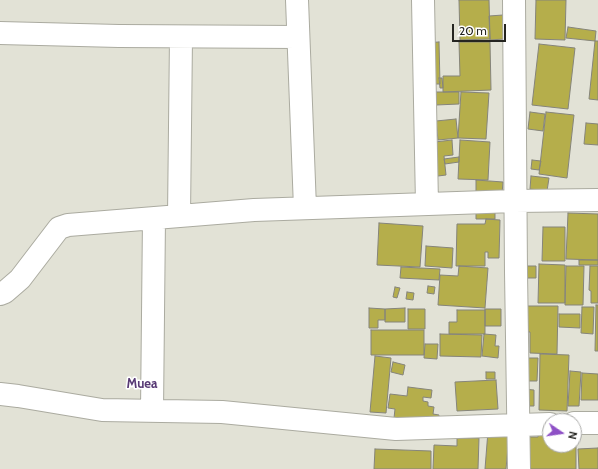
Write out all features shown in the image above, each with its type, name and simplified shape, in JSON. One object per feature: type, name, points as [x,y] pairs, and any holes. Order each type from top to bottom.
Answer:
[{"type":"street","points":[[297,0],[305,208]]},
{"type":"street","points":[[423,0],[427,204]]},
{"type":"street","points":[[514,0],[519,469]]},
{"type":"street","points":[[0,33],[181,37],[298,37]]},
{"type":"street","points":[[179,216],[181,37]]},
{"type":"street","points":[[0,294],[5,292],[20,279],[60,228],[68,226],[254,210],[515,201],[598,200]]},
{"type":"street","points":[[152,411],[154,218]]},
{"type":"street","points":[[0,394],[96,409],[222,412],[396,429],[542,424]]},
{"type":"street","points":[[582,424],[598,423]]},
{"type":"building","points":[[459,0],[489,0],[490,39],[460,40]]},
{"type":"building","points":[[536,0],[566,0],[565,40],[535,39]]},
{"type":"building","points":[[503,15],[504,39],[490,40],[489,16]]},
{"type":"building","points":[[568,27],[596,31],[595,41],[566,38]]},
{"type":"building","points":[[595,41],[598,41],[598,100],[589,99]]},
{"type":"building","points":[[439,42],[440,84],[422,84],[421,43]]},
{"type":"building","points":[[459,42],[490,42],[491,90],[443,92],[443,76],[460,76]]},
{"type":"building","points":[[539,44],[575,48],[568,109],[532,105]]},
{"type":"building","points":[[439,78],[442,78],[443,88],[440,88]]},
{"type":"building","points":[[436,92],[459,92],[459,104],[436,105]]},
{"type":"building","points":[[461,92],[489,93],[486,139],[458,138]]},
{"type":"building","points":[[530,112],[545,114],[543,131],[528,129]]},
{"type":"building","points":[[546,112],[574,115],[567,178],[539,174]]},
{"type":"building","points":[[456,119],[458,138],[438,140],[436,121]]},
{"type":"building","points":[[586,123],[598,124],[598,145],[584,144]]},
{"type":"building","points":[[452,140],[453,155],[444,156],[446,175],[430,177],[426,143]]},
{"type":"building","points":[[460,140],[490,142],[488,180],[458,179]]},
{"type":"building","points":[[459,157],[459,162],[445,164],[444,159]]},
{"type":"building","points":[[532,160],[541,161],[539,170],[531,169]]},
{"type":"building","points":[[531,176],[549,178],[547,191],[530,189]]},
{"type":"building","points":[[476,180],[503,182],[502,194],[476,192]]},
{"type":"building","points":[[476,206],[495,206],[495,219],[476,219]]},
{"type":"building","points":[[568,213],[598,214],[598,260],[566,259]]},
{"type":"building","points":[[486,219],[500,220],[499,258],[488,258],[488,252],[485,252],[485,266],[456,266],[457,224],[485,224]]},
{"type":"building","points":[[379,223],[423,226],[420,267],[377,265]]},
{"type":"building","points":[[543,227],[565,227],[565,261],[542,261]]},
{"type":"building","points":[[426,246],[453,248],[452,268],[425,266]]},
{"type":"building","points":[[579,260],[598,260],[598,265],[579,265]]},
{"type":"building","points":[[539,264],[565,265],[565,303],[538,303]]},
{"type":"building","points":[[459,266],[488,268],[485,308],[438,305],[440,275],[458,276]]},
{"type":"building","points":[[525,266],[536,266],[536,278],[525,278]]},
{"type":"building","points":[[566,266],[584,266],[583,305],[565,305]]},
{"type":"building","points":[[590,266],[598,266],[598,303],[591,303],[591,291],[589,290]]},
{"type":"building","points":[[401,267],[440,269],[439,280],[400,278]]},
{"type":"building","points":[[428,286],[435,287],[434,294],[427,293]]},
{"type":"building","points":[[395,287],[400,288],[397,298],[393,297]]},
{"type":"building","points":[[407,292],[414,293],[413,300],[406,299]]},
{"type":"building","points":[[596,305],[598,305],[598,351],[595,351]]},
{"type":"building","points":[[525,306],[558,306],[557,354],[530,353],[530,332],[524,332]]},
{"type":"building","points":[[582,307],[594,307],[593,334],[581,333]]},
{"type":"building","points":[[369,308],[385,309],[385,320],[378,320],[378,328],[369,328]]},
{"type":"building","points":[[405,308],[405,322],[385,322],[385,309]]},
{"type":"building","points":[[408,309],[425,309],[425,329],[408,329]]},
{"type":"building","points":[[485,309],[501,309],[501,326],[485,326]]},
{"type":"building","points":[[457,310],[485,310],[485,334],[449,334],[449,322],[457,322]]},
{"type":"building","points":[[559,314],[580,314],[580,328],[559,327]]},
{"type":"building","points":[[371,330],[424,330],[424,355],[371,355]]},
{"type":"building","points":[[440,334],[482,335],[481,357],[440,356]]},
{"type":"building","points":[[484,334],[496,335],[495,346],[499,346],[498,358],[482,356]]},
{"type":"building","points":[[425,344],[438,344],[437,359],[424,358]]},
{"type":"building","points":[[540,354],[569,355],[567,411],[539,410]]},
{"type":"building","points":[[375,356],[391,358],[386,413],[370,412]]},
{"type":"building","points":[[524,358],[538,358],[537,381],[523,381]]},
{"type":"building","points":[[393,362],[405,365],[403,375],[391,372]]},
{"type":"building","points":[[570,371],[581,372],[579,406],[568,406]]},
{"type":"building","points":[[486,372],[495,372],[495,379],[486,379]]},
{"type":"building","points":[[582,373],[598,374],[598,400],[581,400]]},
{"type":"building","points":[[496,380],[498,409],[457,411],[455,382]]},
{"type":"building","points":[[408,387],[432,390],[431,398],[423,397],[423,401],[428,402],[428,406],[434,407],[433,414],[439,415],[438,423],[394,418],[395,409],[388,408],[390,394],[407,396]]},
{"type":"building","points":[[523,389],[534,390],[534,406],[522,406]]},
{"type":"building","points":[[510,424],[506,469],[485,469],[488,431]]},
{"type":"building","points":[[538,431],[542,431],[542,453],[576,453],[576,469],[525,469],[525,437],[538,437]]},
{"type":"building","points":[[457,438],[479,438],[478,469],[433,469],[434,445],[457,446]]},
{"type":"building","points":[[598,448],[598,469],[579,469],[578,453],[582,453],[582,449]]},
{"type":"building","points":[[375,449],[431,451],[431,469],[374,469]]},
{"type":"district","name":"Muea","points":[[142,384]]}]
